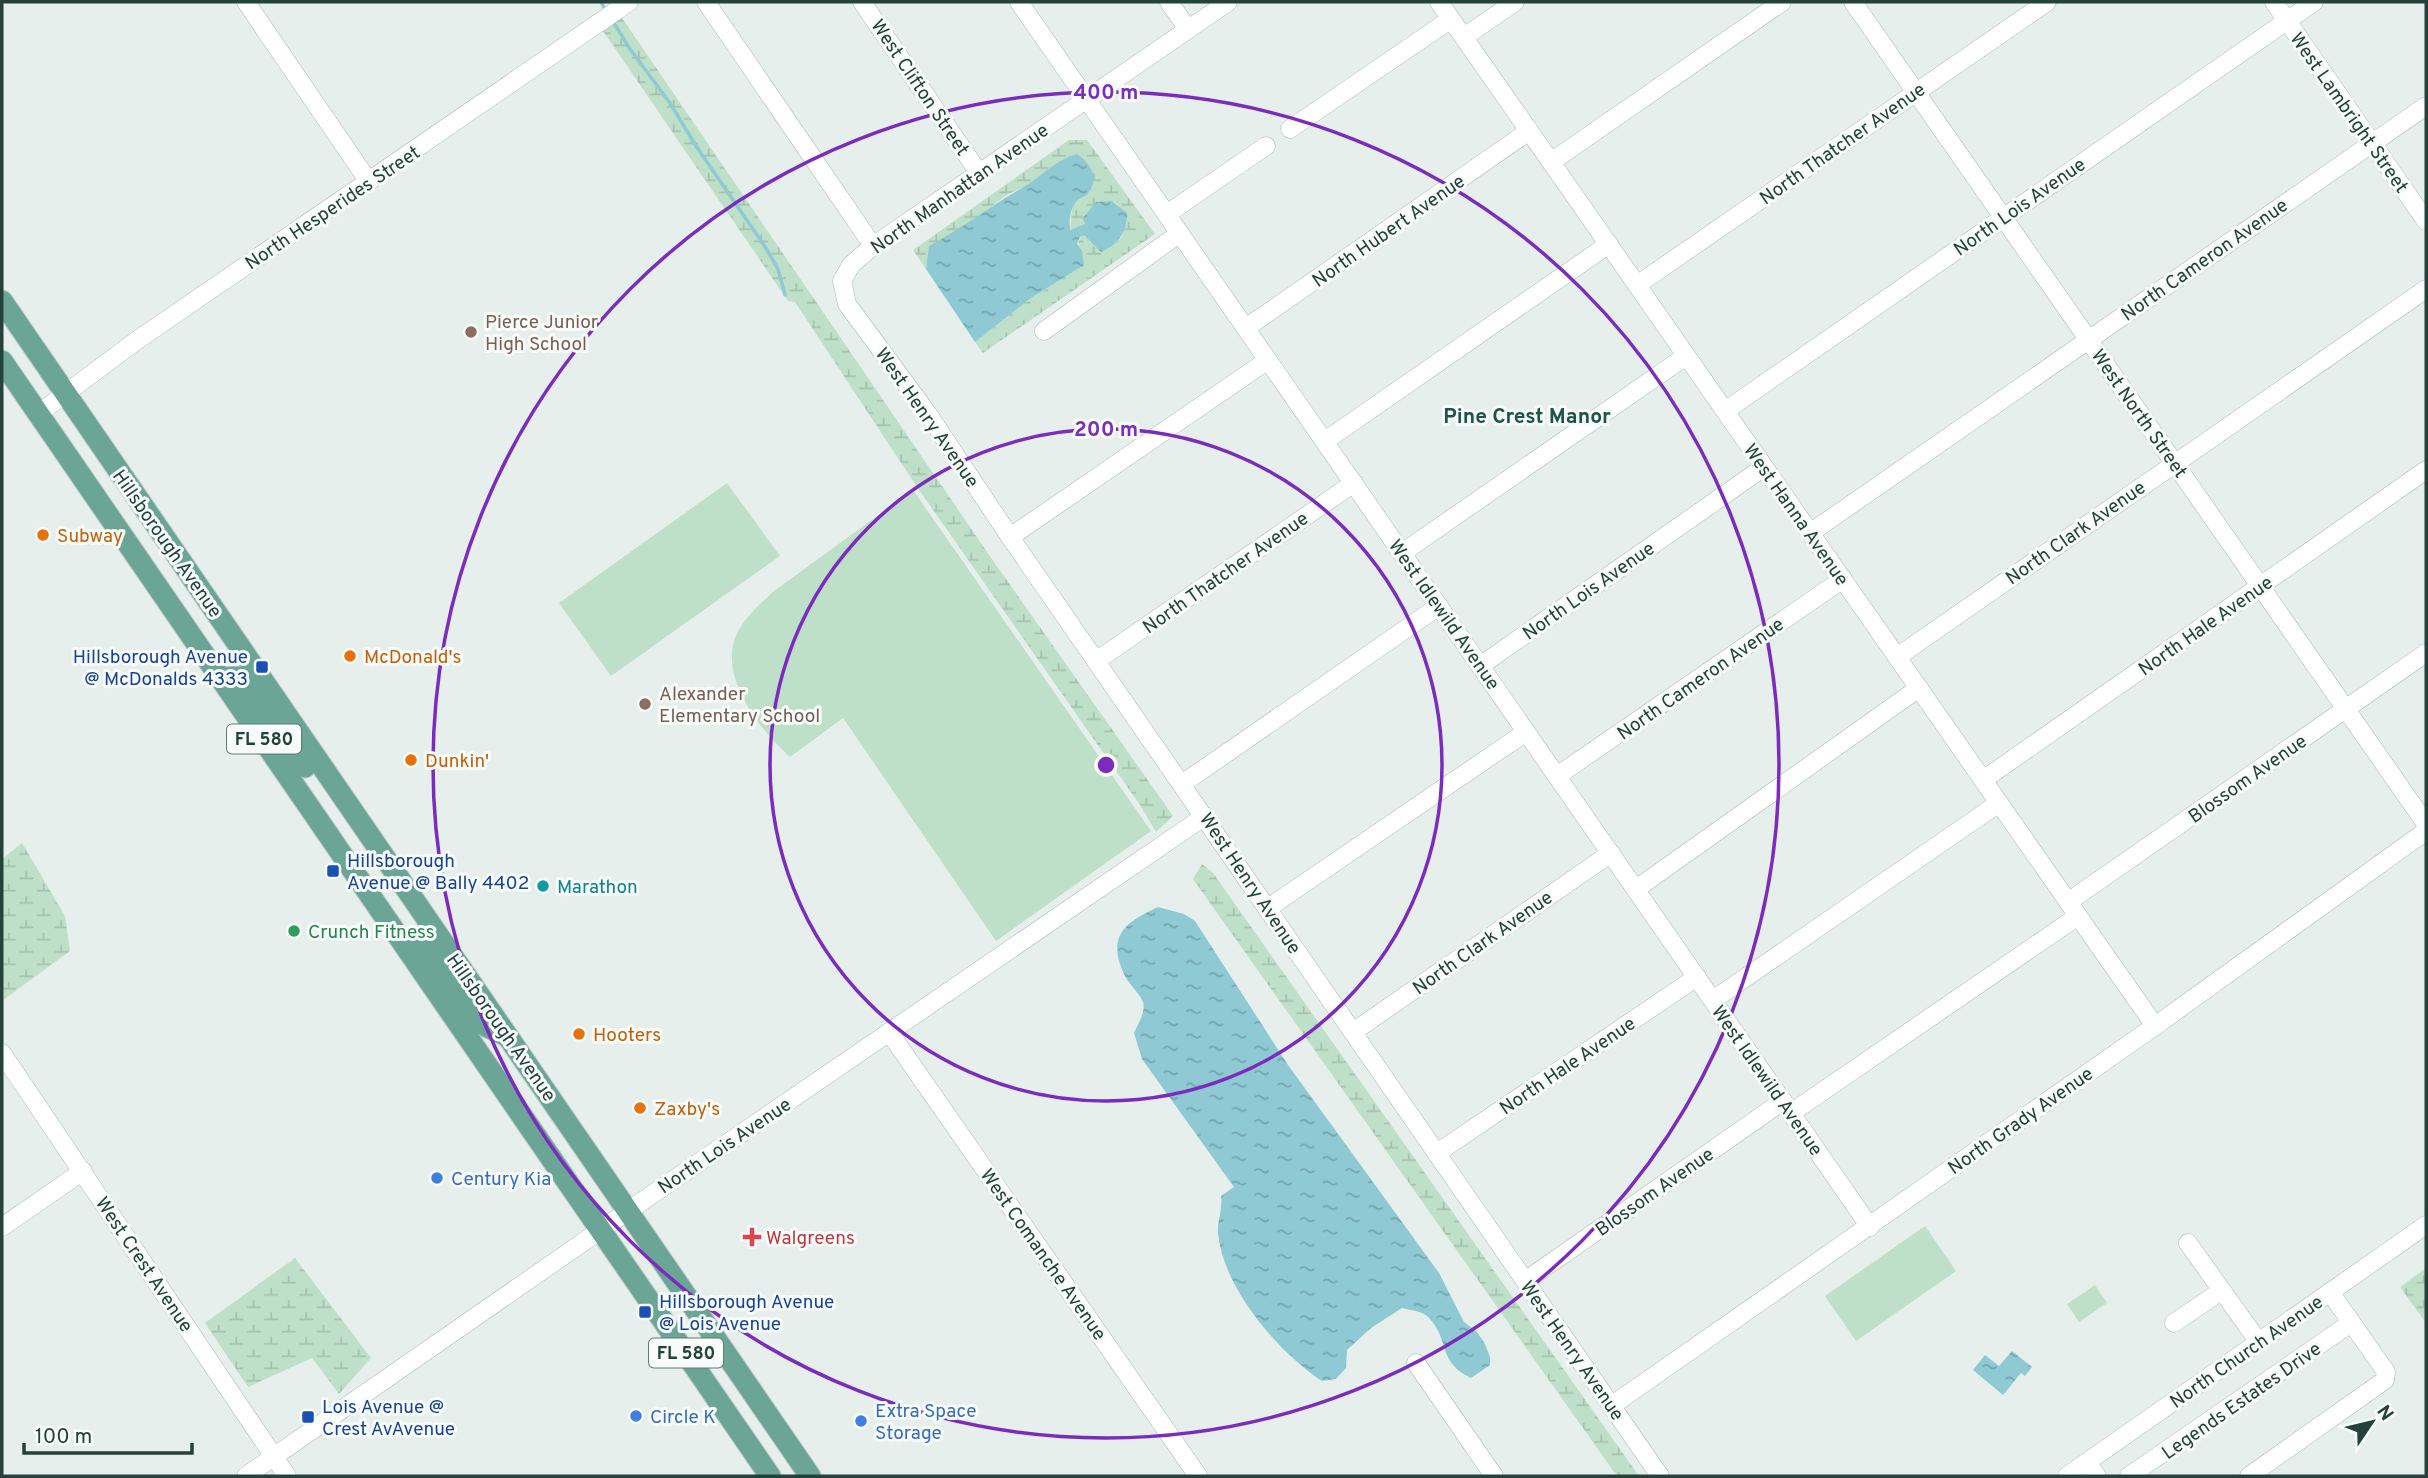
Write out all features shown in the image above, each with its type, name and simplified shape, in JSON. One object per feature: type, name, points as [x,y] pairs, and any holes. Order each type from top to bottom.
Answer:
[{"type":"main road","name":"Hillsborough Avenue","points":[[2,301],[810,1476]]},
{"type":"main road","name":"FL 580","points":[[2,361],[771,1476]]},
{"type":"main road","points":[[128,545],[161,568],[212,640],[221,642],[234,638]]},
{"type":"main road","points":[[221,678],[239,677],[246,682],[307,769],[336,787]]},
{"type":"main road","points":[[317,815],[335,822],[395,906],[403,913],[432,926]]},
{"type":"main road","points":[[404,942],[427,948],[481,1024],[509,1037]]},
{"type":"street","points":[[246,2],[369,182]]},
{"type":"street","name":"North Hesperides Street","points":[[38,414],[145,335],[629,2]]},
{"type":"street","points":[[706,2],[873,247]]},
{"type":"street","name":"West Clifton Street","points":[[862,2],[979,173]]},
{"type":"street","name":"West Idlewild Avenue","points":[[1019,2],[1870,1227]]},
{"type":"street","points":[[1169,2],[1188,29]]},
{"type":"street","name":"North Manhattan Avenue","points":[[844,290],[842,281],[851,265],[873,247],[1228,2]]},
{"type":"street","name":"West Hanna Avenue","points":[[1439,2],[2155,1026]]},
{"type":"street","points":[[1464,37],[1515,2]]},
{"type":"street","points":[[1551,162],[1782,2]]},
{"type":"street","name":"West North Street","points":[[1853,2],[2426,824]]},
{"type":"street","name":"North Thatcher Avenue","points":[[1637,285],[2047,2]]},
{"type":"street","name":"West Lambright Street","points":[[2274,2],[2426,221]]},
{"type":"street","name":"North Lois Avenue","points":[[1725,411],[2314,2]]},
{"type":"street","points":[[1290,129],[1451,19]]},
{"type":"street","name":"North Cameron Avenue","points":[[1811,533],[2426,106]]},
{"type":"street","name":"North Hubert Avenue","points":[[1246,328],[1530,131]]},
{"type":"street","points":[[1167,214],[1266,146]]},
{"type":"street","points":[[1044,331],[1180,233]]},
{"type":"street","points":[[1325,441],[1609,244]]},
{"type":"street","name":"North Clark Avenue","points":[[1897,657],[2426,289]]},
{"type":"street","name":"West Henry Avenue","points":[[844,290],[847,304],[928,414],[1010,537],[1660,1476]]},
{"type":"street","points":[[1402,553],[1686,356]]},
{"type":"street","points":[[1010,537],[1268,360]]},
{"type":"street","name":"North Lois Avenue","points":[[1480,666],[1764,467]]},
{"type":"street","name":"North Hale Avenue","points":[[1983,780],[2426,470]]},
{"type":"street","name":"North Thatcher Avenue","points":[[1096,661],[1354,483]]},
{"type":"street","name":"North Cameron Avenue","points":[[1557,776],[1843,579]]},
{"type":"street","points":[[1182,783],[1439,606]]},
{"type":"street","name":"Blossom Avenue","points":[[1525,1281],[1787,1107],[2073,909],[2426,653]]},
{"type":"street","points":[[1636,889],[1919,688]]},
{"type":"street","points":[[1268,908],[1526,732]]},
{"type":"street","points":[[1713,1000],[1999,803]]},
{"type":"street","name":"North Lois Avenue","points":[[246,1476],[1205,816]]},
{"type":"street","name":"North Grady Avenue","points":[[1611,1406],[2155,1026],[2426,831]]},
{"type":"street","name":"North Clark Avenue","points":[[1353,1032],[1611,853]]},
{"type":"street","name":"North Hale Avenue","points":[[1437,1153],[1697,977]]},
{"type":"street","name":"West Comanche Avenue","points":[[889,1032],[1198,1476]]},
{"type":"street","name":"West Crest Avenue","points":[[2,1052],[287,1476]]},
{"type":"street","points":[[2,1227],[83,1171]]},
{"type":"street","name":"North Church Avenue","points":[[2067,1476],[2092,1469],[2258,1341],[2426,1225]]},
{"type":"street","points":[[2188,1243],[2258,1341]]},
{"type":"street","points":[[2174,1323],[2221,1291]]},
{"type":"street","points":[[2249,1476],[2382,1384],[2386,1376],[2386,1372],[2330,1293]]},
{"type":"street","name":"Legends Estates Drive","points":[[2129,1476],[2351,1323]]},
{"type":"street","points":[[1416,1363],[1494,1476]]},
{"type":"green space","points":[[620,15],[987,552],[1173,816],[1156,832],[1140,805],[917,487],[795,302],[788,301],[601,28]]},
{"type":"green space","points":[[1069,140],[1087,140],[1155,234],[983,353],[975,342],[1031,298],[1084,265],[1078,245],[1084,234],[1092,243],[1108,249],[1121,238],[1127,222],[1118,205],[1113,201],[1086,224],[1070,230],[1072,209],[1077,199],[1084,197],[1022,188],[1008,194],[957,232],[930,246],[926,269],[913,250]]},
{"type":"green space","points":[[727,483],[780,556],[611,676],[559,603]]},
{"type":"green space","points":[[913,490],[1151,831],[996,941],[843,718],[790,757],[768,734],[747,705],[734,673],[734,641],[745,620],[756,608],[774,591]]},
{"type":"green space","points":[[22,843],[65,916],[70,951],[2,1001],[2,859]]},
{"type":"green space","points":[[1202,864],[1213,873],[1639,1476],[1617,1476],[1193,879]]},
{"type":"green space","points":[[1925,1226],[1956,1271],[1856,1341],[1825,1296]]},
{"type":"green space","points":[[295,1258],[371,1358],[339,1394],[312,1358],[248,1387],[205,1323]]},
{"type":"green space","points":[[2426,1268],[2426,1323],[2400,1287]]},
{"type":"green space","points":[[2095,1285],[2107,1303],[2079,1322],[2067,1304]]},
{"type":"water","points":[[1077,154],[1089,166],[1094,181],[1089,192],[1077,200],[1072,208],[1070,230],[1085,224],[1083,218],[1096,202],[1112,201],[1127,213],[1124,231],[1117,242],[1101,252],[1084,235],[1080,237],[1077,244],[1082,251],[1084,265],[1031,298],[975,342],[926,269],[929,246],[1029,184],[1055,164]]},
{"type":"water","points":[[1158,907],[1184,914],[1195,921],[1288,1065],[1439,1273],[1464,1322],[1477,1332],[1485,1344],[1490,1365],[1471,1378],[1460,1371],[1448,1357],[1440,1334],[1428,1317],[1402,1308],[1371,1328],[1347,1350],[1346,1368],[1336,1379],[1322,1381],[1288,1353],[1255,1317],[1230,1275],[1218,1233],[1221,1196],[1234,1187],[1142,1059],[1134,1033],[1144,1006],[1124,974],[1119,961],[1118,940],[1128,925]]},
{"type":"water","points":[[2012,1351],[2032,1367],[2025,1376],[2021,1373],[2003,1395],[1973,1370],[1985,1355],[1999,1366]]},
{"type":"waterway","points":[[601,2],[606,11]]},
{"type":"waterway","points":[[612,20],[764,245],[778,269],[785,295]]},
{"type":"place","name":"Pierce Junior High School","points":[[471,332]]},
{"type":"place","name":"Subway","points":[[43,535]]},
{"type":"place","name":"McDonald's","points":[[350,656]]},
{"type":"place","name":"Hillsborough Avenue @ McDonalds 4333","points":[[262,667]]},
{"type":"place","name":"Alexander Elementary School","points":[[645,704]]},
{"type":"place","name":"Dunkin'","points":[[411,760]]},
{"type":"place","name":"Hillsborough Avenue @ Bally 4402","points":[[333,871]]},
{"type":"place","name":"Marathon","points":[[543,886]]},
{"type":"place","name":"Crunch Fitness","points":[[294,931]]},
{"type":"place","name":"Hooters","points":[[579,1034]]},
{"type":"place","name":"Zaxby's","points":[[640,1108]]},
{"type":"place","name":"Century Kia","points":[[437,1178]]},
{"type":"place","name":"Walgreens","points":[[752,1237]]},
{"type":"place","name":"Hillsborough Avenue @ Lois Avenue","points":[[645,1312]]},
{"type":"place","name":"Circle K","points":[[636,1416]]},
{"type":"place","name":"Lois Avenue @ Crest AvAvenue","points":[[308,1417]]},
{"type":"place","name":"Extra Space Storage","points":[[861,1421]]},
{"type":"district","name":"Pine Crest Manor","points":[[1527,416]]}]
